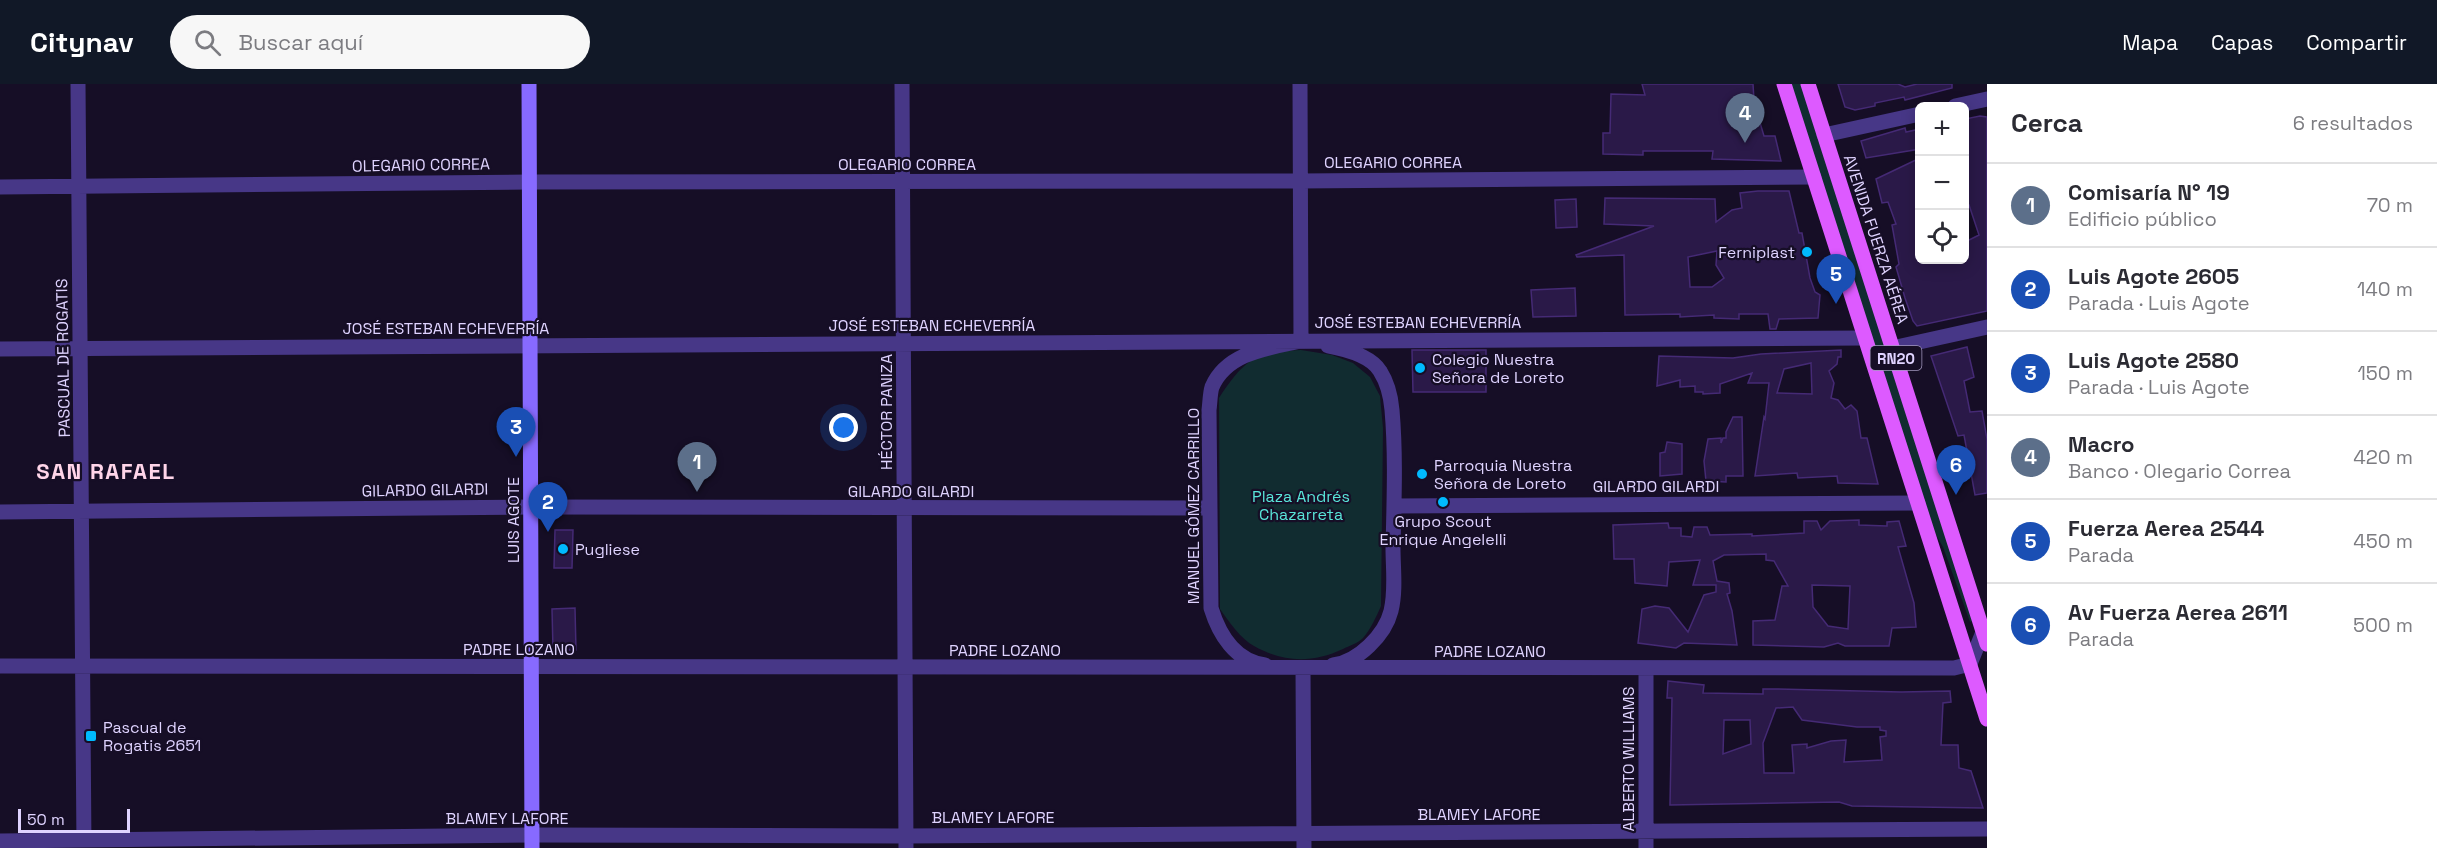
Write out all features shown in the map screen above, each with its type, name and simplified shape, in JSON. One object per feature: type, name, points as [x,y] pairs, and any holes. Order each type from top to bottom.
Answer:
[{"type":"main road","name":"LUIS AGOTE","points":[[529,84],[532,842]]},
{"type":"main road","name":"RN20","points":[[1784,84],[1987,719]]},
{"type":"main road","name":"AVENIDA FUERZA AÉREA","points":[[1808,84],[1986,636]]},
{"type":"street","name":"PASCUAL DE ROGATIS","points":[[78,84],[84,844]]},
{"type":"street","name":"HÉCTOR PANIZA","points":[[903,84],[906,842]]},
{"type":"street","points":[[1300,84],[1301,341]]},
{"type":"street","points":[[1969,103],[1987,99]]},
{"type":"street","points":[[1824,135],[1915,115]]},
{"type":"street","name":"OLEGARIO CORREA","points":[[0,187],[529,182],[1300,181],[1814,177]]},
{"type":"street","points":[[1892,348],[1987,327]]},
{"type":"street","name":"JOSÉ ESTEBAN ECHEVERRÍA","points":[[0,349],[1865,338]]},
{"type":"street","name":"MANUEL GÓMEZ CARRILLO","points":[[1301,341],[1337,348],[1361,357],[1379,369],[1387,386],[1392,409],[1394,506],[1393,596],[1391,613],[1381,631],[1358,656],[1341,664],[1303,669],[1261,664],[1240,656],[1217,627],[1211,608],[1209,410],[1212,387],[1224,370],[1237,359],[1256,351],[1301,341]]},
{"type":"street","name":"GILARDO GILARDI","points":[[1394,506],[1918,502]]},
{"type":"street","name":"GILARDO GILARDI","points":[[0,512],[531,507],[1210,508]]},
{"type":"street","points":[[1970,664],[1986,636]]},
{"type":"street","name":"PADRE LOZANO","points":[[0,666],[1646,669],[1954,668],[1970,664]]},
{"type":"street","points":[[1303,669],[1304,841]]},
{"type":"street","name":"ALBERTO WILLIAMS","points":[[1646,669],[1646,848]]},
{"type":"street","name":"BLAMEY LAFORE","points":[[0,842],[84,844],[1304,841],[1646,831],[1987,829]]},
{"type":"green space","points":[[1784,84],[1808,84],[1973,621],[1970,622],[1943,547],[1928,521]]},
{"type":"green space","name":"Plaza Andrés Chazarreta","points":[[1301,350],[1332,355],[1353,363],[1370,377],[1380,396],[1383,428],[1381,606],[1368,631],[1359,641],[1332,654],[1310,659],[1287,658],[1265,652],[1244,639],[1220,609],[1219,398],[1236,375],[1252,360],[1272,353]]},
{"type":"building","points":[[1642,84],[1753,84],[1755,116],[1758,116],[1764,136],[1775,136],[1781,161],[1712,159],[1713,151],[1643,151],[1643,155],[1603,154],[1603,133],[1610,133],[1611,94],[1645,95]]},
{"type":"building","points":[[1838,84],[1898,84],[1905,87],[1917,84],[1952,84],[1952,88],[1905,100],[1904,97],[1875,103],[1875,106],[1855,110],[1845,107]]},
{"type":"building","points":[[1987,117],[1987,311],[1917,326],[1913,321],[1896,267],[1899,264],[1892,225],[1896,224],[1888,202],[1882,203],[1876,179],[1915,160],[1915,264],[1969,264],[1969,240],[1979,235],[1969,205],[1969,118]]},
{"type":"building","points":[[1905,128],[1906,132],[1915,130],[1915,150],[1866,158],[1861,141]]},
{"type":"building","points":[[1789,191],[1799,233],[1802,233],[1810,278],[1815,292],[1820,295],[1818,318],[1779,319],[1776,329],[1770,329],[1768,314],[1739,314],[1739,319],[1714,318],[1714,315],[1680,317],[1680,314],[1625,315],[1624,255],[1577,257],[1576,255],[1654,226],[1604,224],[1605,198],[1715,199],[1716,222],[1732,210],[1742,208],[1740,193]],"holes":[[[1717,251],[1716,265],[1724,278],[1712,287],[1690,287],[1688,257]]]},
{"type":"building","points":[[1576,199],[1577,227],[1556,228],[1555,200]]},
{"type":"building","points":[[1575,288],[1576,316],[1533,317],[1531,290]]},
{"type":"building","points":[[1967,347],[1974,377],[1964,381],[1970,412],[1982,411],[1987,439],[1987,493],[1975,495],[1964,435],[1958,436],[1931,356]]},
{"type":"building","points":[[1412,350],[1486,350],[1486,392],[1413,392]]},
{"type":"building","points":[[1841,350],[1841,357],[1838,357],[1837,364],[1829,371],[1834,383],[1831,398],[1838,400],[1845,409],[1851,405],[1857,411],[1861,438],[1867,438],[1878,484],[1838,483],[1837,476],[1798,478],[1797,473],[1755,476],[1769,383],[1748,383],[1752,373],[1720,384],[1720,393],[1695,392],[1695,386],[1680,387],[1680,380],[1657,386],[1659,356],[1733,358],[1761,354]],"holes":[[[1811,363],[1812,394],[1777,393],[1784,369]]]},
{"type":"building","points":[[1733,417],[1742,417],[1743,476],[1726,476],[1726,482],[1706,481],[1704,461],[1708,439],[1721,438],[1721,443],[1723,438],[1726,438],[1726,432]]},
{"type":"building","points":[[1667,442],[1682,444],[1682,474],[1660,476],[1660,453],[1665,452]]},
{"type":"building","points":[[1859,520],[1859,525],[1887,526],[1887,522],[1899,521],[1906,546],[1898,547],[1914,603],[1916,627],[1892,628],[1889,646],[1845,646],[1838,643],[1824,647],[1753,645],[1753,621],[1775,620],[1782,586],[1788,586],[1774,561],[1766,560],[1766,554],[1724,555],[1713,561],[1717,581],[1729,583],[1730,593],[1727,594],[1737,645],[1684,643],[1676,648],[1638,643],[1642,609],[1655,606],[1669,608],[1688,632],[1704,595],[1716,592],[1716,585],[1693,585],[1700,560],[1669,562],[1667,586],[1635,583],[1634,559],[1614,559],[1613,525],[1668,523],[1669,528],[1681,528],[1681,536],[1692,537],[1694,527],[1707,527],[1710,535],[1752,534],[1752,536],[1804,533],[1804,521],[1817,521],[1821,530],[1830,521]],"holes":[[[1812,585],[1850,586],[1848,629],[1828,626],[1813,607]]]},
{"type":"building","name":"Pugliese","points":[[555,530],[573,530],[572,568],[554,568]]},
{"type":"building","points":[[575,608],[576,650],[553,650],[552,609]]},
{"type":"building","points":[[1668,681],[1704,685],[1703,693],[1763,694],[1763,689],[1950,691],[1951,702],[1943,703],[1941,745],[1958,745],[1959,768],[1971,771],[1983,808],[1852,806],[1839,802],[1670,805],[1672,698],[1667,698]],"holes":[[[1793,707],[1802,720],[1857,727],[1880,727],[1880,730],[1886,731],[1886,736],[1880,737],[1882,760],[1844,762],[1846,740],[1831,741],[1807,748],[1807,744],[1792,745],[1794,773],[1764,773],[1763,743],[1776,708]],[[1724,720],[1750,720],[1751,744],[1723,754]]]},
{"type":"place","name":"Macro","points":[[1745,143]]},
{"type":"place","name":"Ferniplast","points":[[1807,252]]},
{"type":"place","name":"Fuerza Aerea 2544","points":[[1836,304]]},
{"type":"place","name":"Colegio Nuestra Señora de Loreto","points":[[1420,368]]},
{"type":"place","name":"Luis Agote 2580","points":[[516,457]]},
{"type":"place","name":"Parroquia Nuestra Señora de Loreto","points":[[1422,474]]},
{"type":"place","name":"Comisaría N° 19","points":[[697,492]]},
{"type":"place","name":"Av Fuerza Aerea 2611","points":[[1956,495]]},
{"type":"place","name":"Grupo Scout Enrique Angelelli","points":[[1443,502]]},
{"type":"place","name":"Luis Agote 2605","points":[[548,532]]},
{"type":"place","name":"Pugliese","points":[[563,549]]},
{"type":"place","name":"Pascual de Rogatis 2651","points":[[91,736]]},
{"type":"district","name":"SAN RAFAEL","points":[[106,471]]}]
